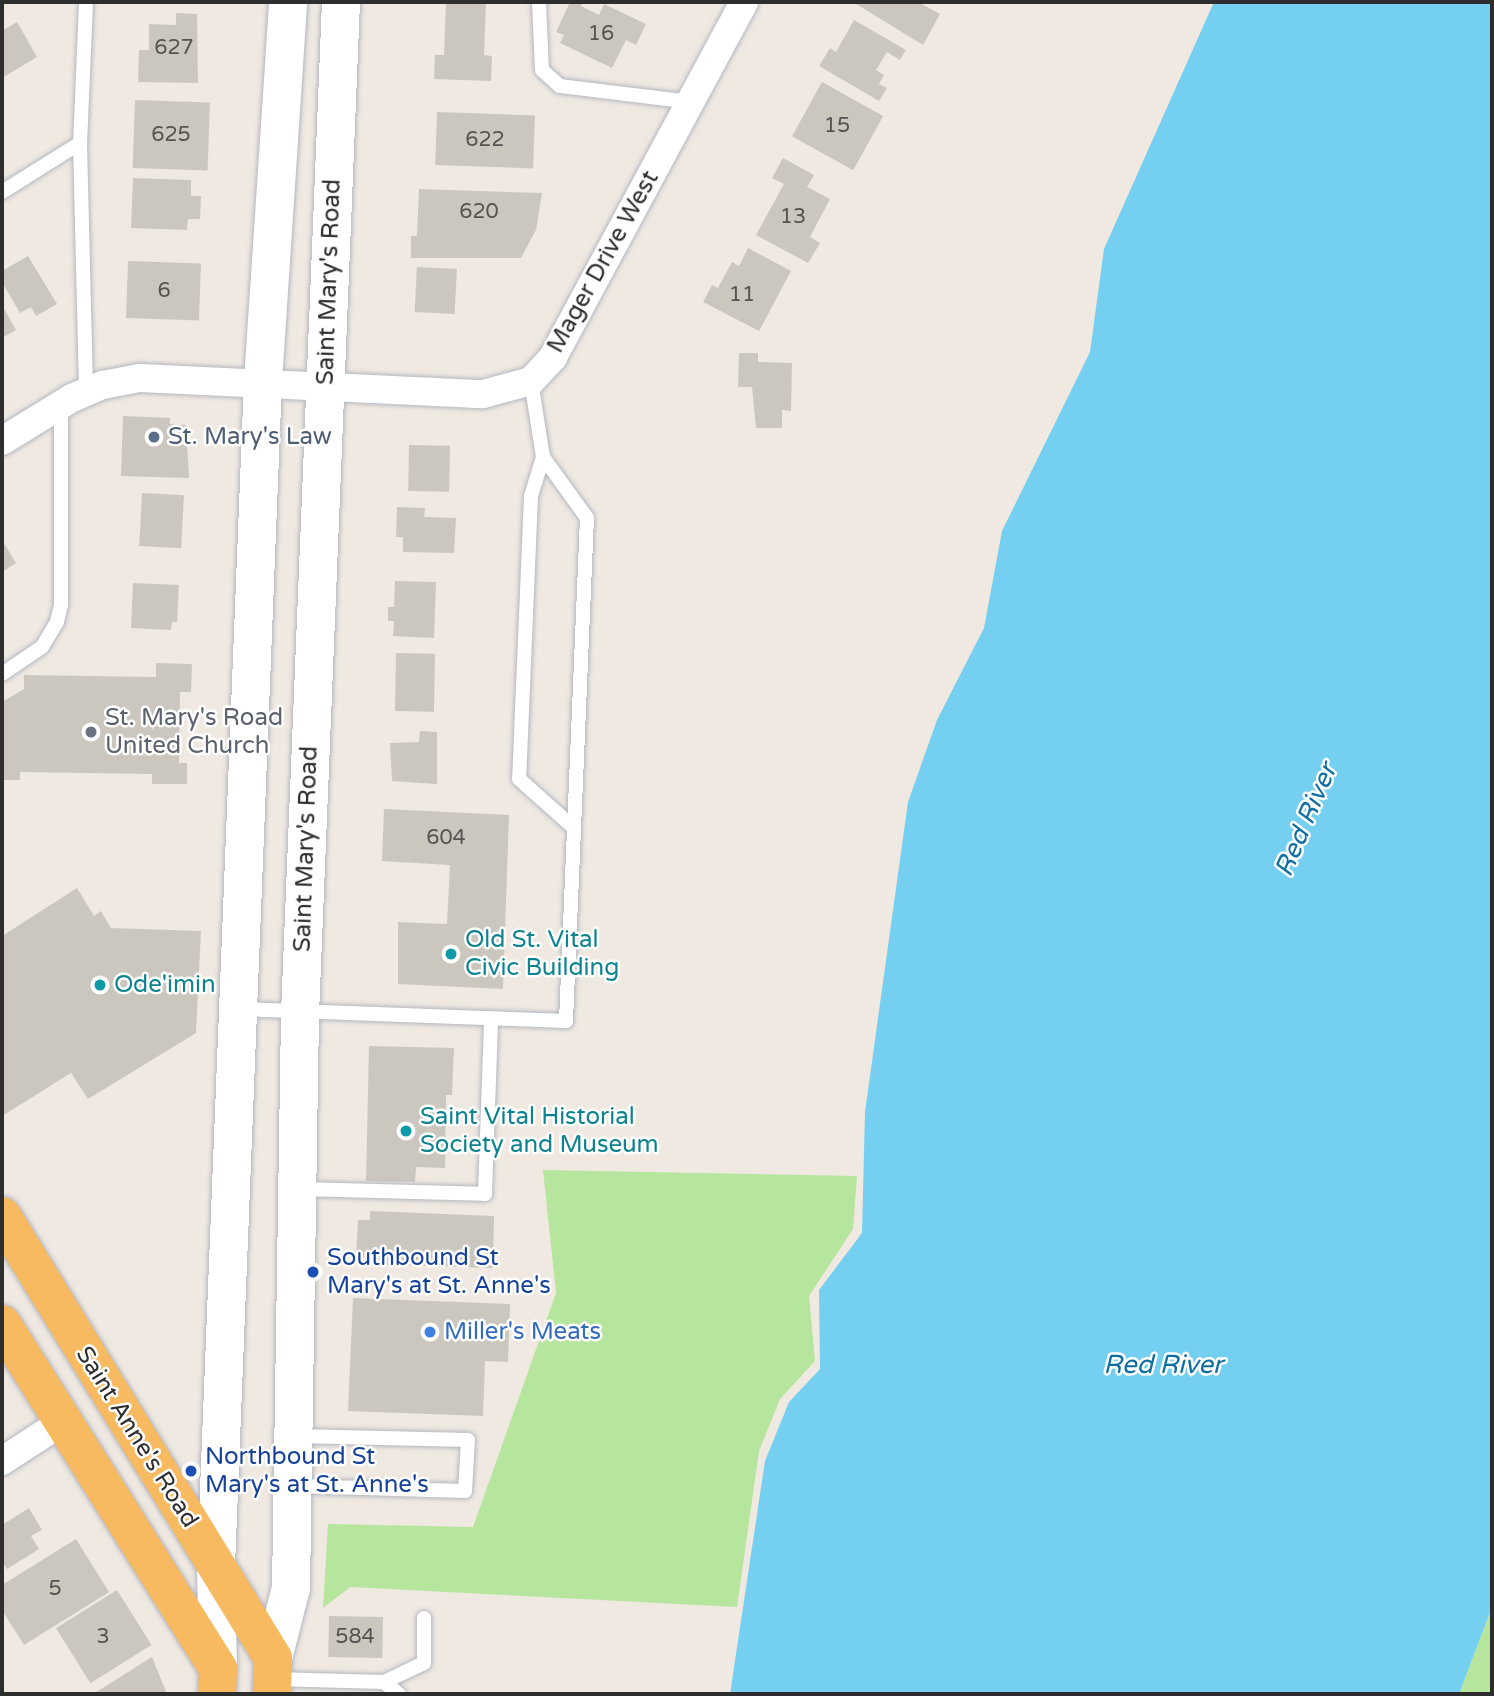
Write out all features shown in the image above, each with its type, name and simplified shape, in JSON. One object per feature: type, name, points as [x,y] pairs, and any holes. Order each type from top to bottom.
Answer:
[{"type":"highway","name":"Saint Anne's Road","points":[[2,1216],[216,1566],[272,1677]]},
{"type":"highway","points":[[2,1324],[218,1681]]},
{"type":"main road","name":"Saint Mary's Road","points":[[272,1677],[291,1588],[296,1486],[296,1189],[300,1014],[288,2]]},
{"type":"main road","name":"Saint Mary's Road","points":[[218,1681],[216,1566],[238,1009],[294,384],[341,2]]},
{"type":"street","name":"Mager Drive West","points":[[531,381],[553,357],[744,2]]},
{"type":"street","points":[[2,441],[86,392],[140,379],[483,394],[531,381]]},
{"type":"street","points":[[2,1461],[62,1422]]},
{"type":"lane","points":[[86,2],[80,143],[86,392]]},
{"type":"lane","points":[[539,2],[542,70],[560,86],[690,102]]},
{"type":"lane","points":[[2,192],[80,143]]},
{"type":"lane","points":[[531,381],[543,457],[531,496],[519,779],[574,828]]},
{"type":"lane","points":[[2,674],[42,647],[59,614],[61,405]]},
{"type":"lane","points":[[238,1009],[300,1014],[566,1021],[587,518],[543,457]]},
{"type":"lane","points":[[296,1189],[485,1194],[491,1018]]},
{"type":"lane","points":[[296,1436],[468,1440],[465,1491],[296,1486]]},
{"type":"lane","points":[[272,1677],[384,1682],[424,1662],[424,1618]]},
{"type":"lane","points":[[384,1682],[399,1694]]},
{"type":"green space","points":[[543,1170],[857,1176],[853,1229],[809,1296],[815,1361],[780,1399],[759,1451],[737,1607],[350,1587],[323,1608],[328,1524],[473,1527],[556,1293]]},
{"type":"green space","points":[[1492,1607],[1492,1694],[1459,1694]]},
{"type":"water","name":"Red River","points":[[1214,2],[1492,2],[1492,1607],[1459,1694],[730,1694],[765,1461],[789,1402],[820,1369],[819,1290],[862,1233],[865,1112],[908,802],[937,720],[984,628],[1002,531],[1090,352],[1104,249]]},
{"type":"building","points":[[446,2],[486,2],[484,55],[492,56],[491,81],[434,79],[435,55],[444,55]]},
{"type":"building","points":[[570,2],[583,2],[581,6],[599,15],[604,4],[646,24],[636,45],[626,40],[612,68],[560,43],[564,35],[556,32]]},
{"type":"building","points":[[853,2],[918,2],[940,14],[923,45]]},
{"type":"building","points":[[176,13],[197,14],[198,83],[138,82],[139,50],[149,50],[149,24],[176,25]]},
{"type":"building","points":[[854,20],[906,50],[900,60],[887,52],[876,70],[884,75],[879,84],[887,88],[879,101],[819,66],[830,48],[836,52]]},
{"type":"building","points":[[17,22],[37,57],[2,78],[2,31]]},
{"type":"building","points":[[822,82],[883,116],[853,170],[792,136]]},
{"type":"building","points":[[135,100],[210,103],[208,171],[133,168]]},
{"type":"building","points":[[437,112],[535,115],[533,168],[435,165]]},
{"type":"building","points":[[783,158],[814,175],[807,187],[830,199],[810,237],[820,243],[808,263],[756,235],[784,184],[772,178]]},
{"type":"building","points":[[133,178],[191,180],[191,196],[201,196],[200,219],[188,219],[187,230],[131,228]]},
{"type":"building","points":[[419,189],[542,193],[536,230],[521,258],[411,258],[411,236],[417,236]]},
{"type":"building","points":[[748,248],[791,271],[759,331],[703,302],[712,285],[718,288],[732,262],[739,266]]},
{"type":"building","points":[[28,256],[57,304],[36,316],[31,307],[20,313],[2,282],[2,271]]},
{"type":"building","points":[[128,261],[201,264],[199,321],[126,318]]},
{"type":"building","points":[[417,267],[457,269],[455,314],[415,312]]},
{"type":"building","points":[[2,305],[16,330],[2,338]]},
{"type":"building","points":[[739,353],[758,353],[758,362],[792,363],[791,411],[782,410],[782,428],[756,428],[752,387],[738,387]]},
{"type":"building","name":"St. Mary's Law","points":[[123,416],[170,418],[170,424],[186,425],[189,478],[121,476]]},
{"type":"building","points":[[409,445],[450,446],[449,492],[408,491]]},
{"type":"building","points":[[142,493],[184,495],[181,548],[139,546]]},
{"type":"building","points":[[397,507],[425,508],[424,517],[456,518],[454,553],[403,552],[403,537],[396,537]]},
{"type":"building","points":[[2,540],[16,563],[2,572]]},
{"type":"building","points":[[395,581],[436,582],[434,638],[393,636],[394,621],[388,621],[388,607],[394,607]]},
{"type":"building","points":[[133,583],[179,585],[177,622],[172,622],[171,630],[131,628]]},
{"type":"building","points":[[396,653],[435,654],[434,712],[395,711]]},
{"type":"building","name":"St. Mary's Road United Church","points":[[156,663],[192,664],[191,692],[180,692],[179,763],[187,763],[187,784],[152,784],[152,774],[20,772],[20,780],[2,780],[2,702],[24,689],[24,675],[156,677]]},
{"type":"building","points":[[420,731],[437,732],[437,784],[392,781],[390,743],[419,742]]},
{"type":"building","name":"Old St. Vital Civic Building","points":[[384,809],[509,815],[503,989],[398,984],[398,922],[447,924],[450,865],[382,861]]},
{"type":"building","name":"Ode'imin","points":[[77,888],[94,916],[101,911],[111,928],[201,931],[196,1033],[88,1099],[71,1073],[2,1116],[2,936]]},
{"type":"building","name":"Saint Vital Historial Society and Museum","points":[[369,1046],[454,1048],[452,1095],[446,1095],[445,1168],[416,1167],[415,1182],[366,1181]]},
{"type":"building","points":[[370,1211],[494,1216],[493,1268],[368,1264],[368,1257],[356,1257],[358,1220],[370,1220]]},
{"type":"building","name":"Miller's Meats","points":[[353,1298],[510,1304],[508,1362],[485,1361],[483,1416],[348,1411]]},
{"type":"building","points":[[29,1508],[42,1530],[31,1536],[39,1549],[7,1569],[2,1561],[2,1525]]},
{"type":"building","points":[[76,1539],[109,1592],[24,1645],[2,1610],[2,1585]]},
{"type":"building","points":[[117,1590],[151,1645],[90,1683],[56,1628]]},
{"type":"building","points":[[329,1616],[383,1617],[382,1658],[328,1657]]},
{"type":"building","points":[[152,1657],[167,1694],[93,1694]]},
{"type":"place","name":"St. Mary's Law","points":[[154,437]]},
{"type":"place","name":"St. Mary's Road United Church","points":[[91,732]]},
{"type":"place","name":"Old St. Vital Civic Building","points":[[451,954]]},
{"type":"place","name":"Ode'imin","points":[[100,985]]},
{"type":"place","name":"Saint Vital Historial Society and Museum","points":[[406,1131]]},
{"type":"place","name":"Southbound St Mary's at St. Anne's","points":[[313,1272]]},
{"type":"place","name":"Miller's Meats","points":[[430,1332]]},
{"type":"place","name":"Northbound St Mary's at St. Anne's","points":[[191,1471]]}]
